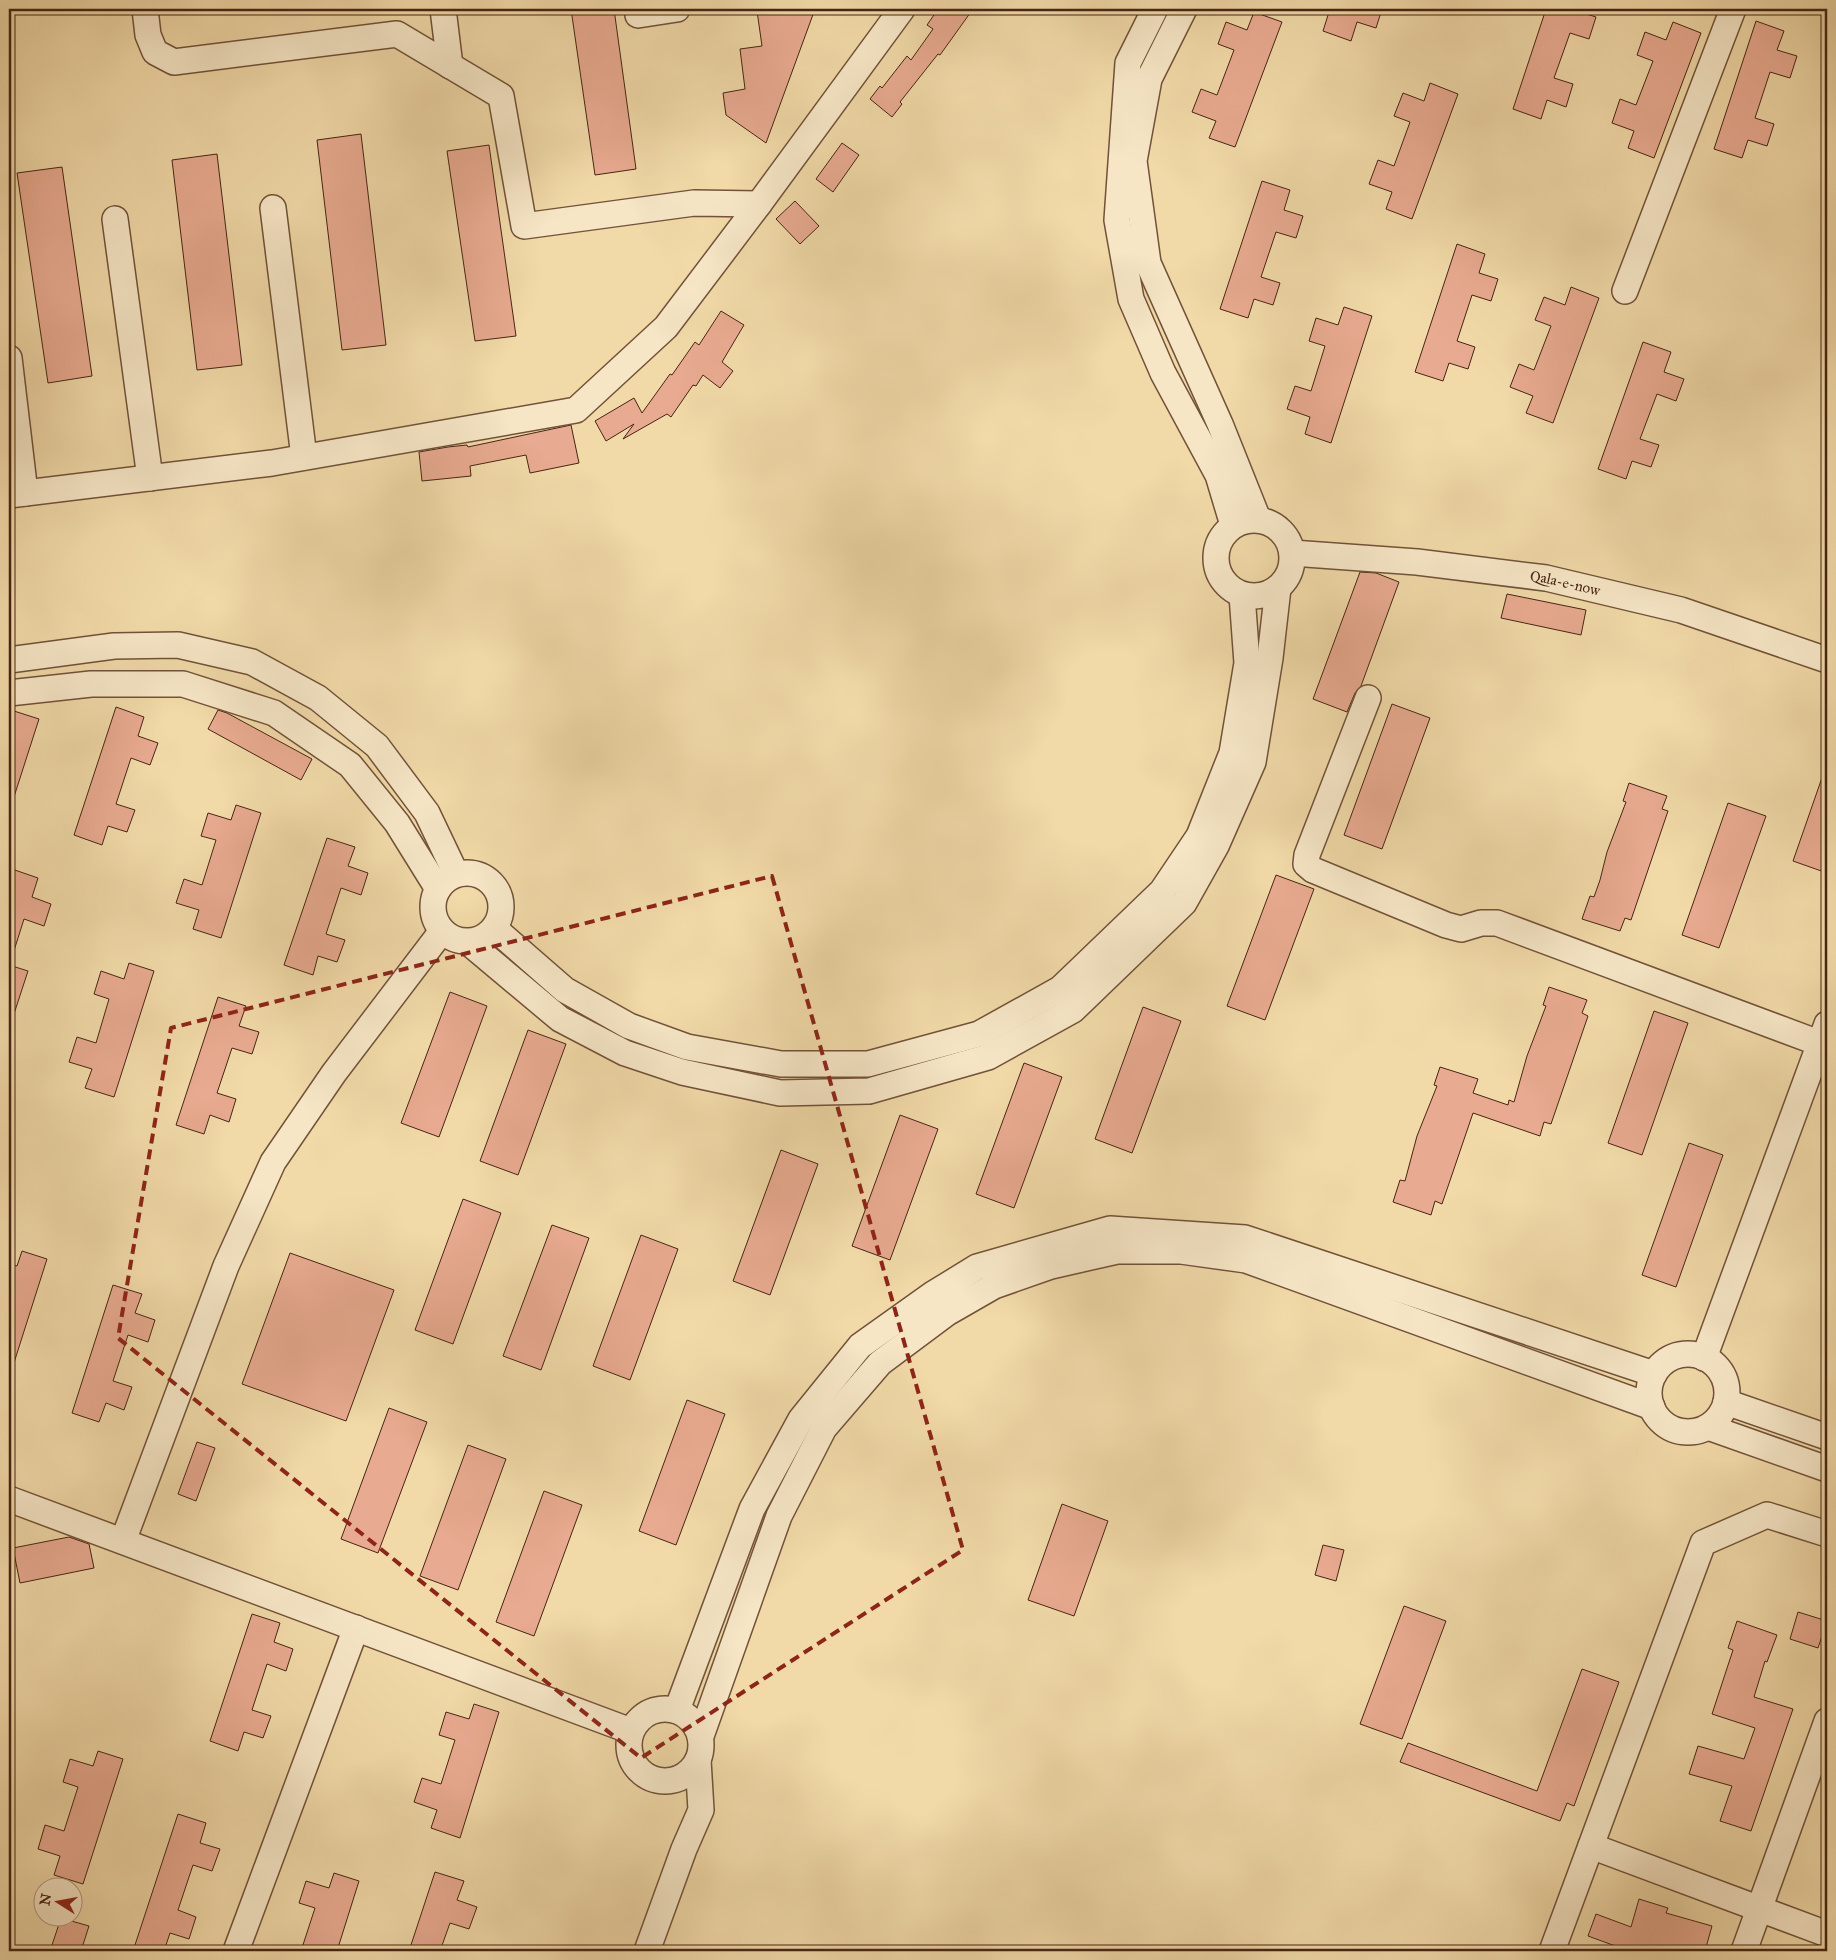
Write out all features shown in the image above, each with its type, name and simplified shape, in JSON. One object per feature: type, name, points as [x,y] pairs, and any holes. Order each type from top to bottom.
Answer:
[{"type":"street","points":[[145,9],[148,35],[155,52],[174,62],[397,34],[501,96],[524,226],[694,203],[760,204]]},
{"type":"street","points":[[443,9],[450,66]]},
{"type":"street","points":[[638,16],[677,9]]},
{"type":"street","points":[[9,358],[17,494],[272,463],[576,410],[666,327],[760,204],[902,9]]},
{"type":"street","points":[[1155,9],[1128,63],[1117,220],[1131,299],[1163,373],[1218,475],[1233,525]]},
{"type":"street","points":[[1184,9],[1149,79],[1134,161],[1148,263],[1220,424],[1258,519]]},
{"type":"street","points":[[1626,291],[1733,9]]},
{"type":"street","points":[[273,208],[304,457]]},
{"type":"street","points":[[115,219],[150,478]]},
{"type":"street","points":[[1258,519],[1270,522],[1282,530],[1289,541],[1292,553],[1292,566],[1286,579],[1278,588],[1267,594],[1255,597],[1242,595],[1231,589],[1217,570],[1215,557],[1217,545],[1223,534],[1233,525],[1245,520],[1258,519]]},
{"type":"street","name":"Qala-e-now","points":[[1292,553],[1417,562],[1546,578],[1681,610],[1827,660]]},
{"type":"street","points":[[468,942],[560,1019],[626,1053],[682,1072],[780,1093],[869,1090],[988,1057],[1073,1010],[1184,903],[1216,846],[1252,762],[1270,658],[1278,588]]},
{"type":"street","points":[[494,928],[565,990],[629,1026],[687,1047],[781,1064],[868,1064],[979,1034],[1060,989],[1162,891],[1199,836],[1232,753],[1248,663],[1242,595]]},
{"type":"street","points":[[9,660],[114,646],[178,645],[252,662],[318,698],[377,746],[427,813],[447,882]]},
{"type":"street","points":[[9,693],[91,684],[183,684],[274,713],[350,765],[447,882]]},
{"type":"street","points":[[1368,698],[1307,856],[1306,864],[1313,870],[1446,925],[1462,929],[1481,924],[1497,923],[1825,1038],[1704,1358]]},
{"type":"street","points":[[467,873],[477,874],[487,879],[495,887],[500,897],[501,908],[494,928],[478,940],[468,942],[454,939],[442,931],[435,922],[432,910],[433,899],[447,882],[467,873]]},
{"type":"street","points":[[123,1541],[226,1266],[273,1162],[334,1073],[442,931]]},
{"type":"street","points":[[677,1710],[752,1508],[801,1419],[860,1346],[933,1294],[977,1267],[1110,1229],[1245,1238],[1654,1374]]},
{"type":"street","points":[[647,1951],[684,1849],[702,1810],[700,1748],[696,1724],[688,1715],[677,1710],[666,1708],[645,1714],[631,1731],[629,1749],[632,1760],[639,1770],[649,1777],[660,1781],[671,1781],[683,1777],[692,1770],[700,1748],[779,1516],[824,1428],[880,1363],[947,1312],[994,1286],[1051,1266],[1117,1251],[1181,1252],[1246,1260],[1652,1407]]},
{"type":"street","points":[[1691,1354],[1704,1358],[1715,1365],[1723,1376],[1727,1388],[1723,1412],[1708,1427],[1701,1430],[1677,1431],[1666,1426],[1658,1418],[1649,1396],[1650,1384],[1654,1374],[1660,1366],[1678,1356],[1691,1354]]},
{"type":"street","points":[[1726,1402],[1827,1437]]},
{"type":"street","points":[[1708,1427],[1827,1469]]},
{"type":"street","points":[[9,1499],[631,1731]]},
{"type":"street","points":[[1552,1951],[1703,1543],[1767,1515],[1827,1534]]},
{"type":"street","points":[[236,1951],[356,1628]]},
{"type":"street","points":[[1744,1951],[1827,1721]]},
{"type":"street","points":[[1591,1846],[1827,1934]]},
{"type":"highlighted area","points":[[772,876],[963,1550],[641,1758],[118,1338],[171,1028]]},
{"type":"building","points":[[571,9],[614,9],[636,169],[595,175]]},
{"type":"building","points":[[815,9],[766,143],[726,115],[723,93],[745,89],[740,49],[762,46],[757,11]]},
{"type":"building","points":[[938,9],[973,9],[940,55],[938,54],[900,102],[902,104],[892,117],[870,99],[880,86],[882,88],[907,56],[911,60],[933,29],[927,25]]},
{"type":"building","points":[[1328,9],[1382,9],[1376,28],[1357,22],[1351,41],[1323,31],[1329,12],[1327,12]]},
{"type":"building","points":[[1546,9],[1571,9],[1596,17],[1589,39],[1570,33],[1554,78],[1573,84],[1566,107],[1547,100],[1541,119],[1513,109]]},
{"type":"building","points":[[1254,12],[1282,22],[1235,147],[1209,138],[1216,121],[1192,112],[1201,89],[1217,95],[1234,50],[1218,44],[1226,22],[1247,30]]},
{"type":"building","points":[[1756,21],[1784,31],[1777,50],[1797,56],[1790,78],[1770,72],[1755,118],[1774,124],[1767,146],[1748,140],[1742,158],[1714,149]]},
{"type":"building","points":[[1673,22],[1701,33],[1654,158],[1628,148],[1634,131],[1612,123],[1620,99],[1636,105],[1653,61],[1637,55],[1645,32],[1666,40]]},
{"type":"building","points":[[1430,83],[1458,94],[1412,219],[1386,209],[1392,192],[1369,184],[1378,160],[1394,166],[1410,122],[1394,116],[1403,93],[1424,101]]},
{"type":"building","points":[[361,134],[386,345],[342,350],[317,140]]},
{"type":"building","points":[[842,143],[859,155],[833,192],[816,179]]},
{"type":"building","points":[[489,145],[516,336],[475,341],[447,151]]},
{"type":"building","points":[[217,154],[242,365],[197,370],[172,160]]},
{"type":"building","points":[[62,167],[92,376],[48,383],[17,173]]},
{"type":"building","points":[[1262,181],[1290,190],[1284,210],[1303,216],[1296,238],[1276,232],[1261,277],[1280,283],[1273,305],[1254,299],[1248,318],[1220,309]]},
{"type":"building","points":[[795,201],[819,226],[800,244],[776,219]]},
{"type":"building","points":[[1457,244],[1485,254],[1479,273],[1498,279],[1491,301],[1472,295],[1457,341],[1475,347],[1468,369],[1449,363],[1443,381],[1415,372]]},
{"type":"building","points":[[1571,287],[1599,298],[1553,423],[1526,413],[1533,396],[1510,387],[1519,364],[1534,370],[1551,326],[1535,320],[1544,297],[1565,305]]},
{"type":"building","points":[[1344,307],[1372,316],[1331,443],[1305,434],[1310,417],[1287,409],[1295,386],[1311,391],[1325,346],[1309,341],[1316,318],[1338,325]]},
{"type":"building","points":[[721,311],[744,325],[722,362],[733,371],[720,388],[703,375],[696,386],[693,385],[671,417],[667,414],[623,439],[634,424],[606,441],[595,421],[634,398],[642,413],[695,342],[699,345]]},
{"type":"building","points":[[1643,342],[1671,352],[1664,372],[1684,379],[1676,401],[1657,394],[1640,439],[1659,445],[1651,467],[1632,461],[1626,479],[1598,469]]},
{"type":"building","points":[[571,425],[579,463],[530,473],[526,455],[470,466],[471,476],[422,481],[419,452],[467,445],[468,447]]},
{"type":"building","points":[[1360,572],[1376,573],[1399,582],[1361,686],[1355,693],[1347,712],[1313,699]]},
{"type":"building","points":[[1507,594],[1586,610],[1581,635],[1501,618]]},
{"type":"building","points":[[1392,704],[1430,718],[1382,849],[1344,835]]},
{"type":"building","points":[[116,707],[144,717],[138,736],[158,743],[150,765],[131,758],[116,804],[135,810],[127,832],[108,826],[102,845],[74,835]]},
{"type":"building","points":[[218,710],[312,759],[301,780],[208,729]]},
{"type":"building","points":[[14,711],[39,719],[12,803],[9,802],[9,727]]},
{"type":"building","points":[[1825,769],[1827,770],[1827,873],[1793,861]]},
{"type":"building","points":[[1629,783],[1667,796],[1662,809],[1668,811],[1631,920],[1625,918],[1620,931],[1582,919],[1590,896],[1594,897],[1600,880],[1607,852],[1626,802],[1623,801]]},
{"type":"building","points":[[1728,803],[1766,816],[1719,948],[1682,935]]},
{"type":"building","points":[[236,805],[261,813],[221,938],[193,929],[199,910],[176,903],[184,879],[202,885],[216,840],[201,836],[208,813],[231,820]]},
{"type":"building","points":[[327,838],[355,847],[348,866],[368,873],[361,895],[341,888],[326,934],[345,940],[337,962],[318,956],[313,975],[284,965]]},
{"type":"building","points":[[9,868],[38,878],[32,897],[51,904],[44,926],[24,919],[12,957],[9,956]]},
{"type":"building","points":[[1276,875],[1314,889],[1265,1020],[1227,1006]]},
{"type":"building","points":[[129,963],[154,971],[114,1097],[85,1088],[92,1069],[69,1062],[77,1037],[96,1043],[109,999],[94,994],[101,971],[124,979]]},
{"type":"building","points":[[9,965],[28,971],[12,1020],[9,1019]]},
{"type":"building","points":[[1549,987],[1587,1000],[1582,1013],[1588,1016],[1551,1124],[1544,1122],[1540,1136],[1473,1113],[1442,1204],[1435,1201],[1431,1215],[1393,1202],[1400,1180],[1405,1181],[1417,1136],[1437,1086],[1434,1085],[1440,1067],[1478,1079],[1473,1093],[1508,1105],[1509,1100],[1514,1102],[1527,1056],[1546,1006],[1543,1005]]},
{"type":"building","points":[[450,992],[487,1006],[439,1137],[401,1123]]},
{"type":"building","points":[[218,997],[246,1006],[239,1026],[259,1032],[252,1054],[232,1048],[217,1093],[236,1099],[229,1122],[210,1115],[204,1134],[176,1125]]},
{"type":"building","points":[[1143,1007],[1181,1021],[1132,1153],[1095,1139]]},
{"type":"building","points":[[1654,1011],[1688,1023],[1642,1155],[1608,1143]]},
{"type":"building","points":[[528,1030],[566,1044],[518,1175],[480,1161]]},
{"type":"building","points":[[1024,1063],[1062,1077],[1014,1208],[976,1194]]},
{"type":"building","points":[[900,1115],[938,1129],[890,1260],[852,1246]]},
{"type":"building","points":[[1689,1143],[1723,1155],[1676,1287],[1642,1275]]},
{"type":"building","points":[[781,1150],[818,1164],[770,1295],[733,1281]]},
{"type":"building","points":[[463,1199],[501,1213],[453,1344],[415,1330]]},
{"type":"building","points":[[552,1225],[589,1238],[541,1370],[503,1356]]},
{"type":"building","points":[[641,1235],[678,1249],[630,1380],[593,1366]]},
{"type":"building","points":[[22,1251],[47,1259],[12,1369],[9,1369],[9,1264],[17,1266]]},
{"type":"building","points":[[290,1253],[394,1290],[346,1421],[242,1384]]},
{"type":"building","points":[[113,1285],[142,1294],[135,1313],[155,1320],[148,1342],[128,1335],[113,1381],[132,1387],[124,1410],[106,1403],[99,1422],[72,1413]]},
{"type":"building","points":[[687,1400],[725,1414],[676,1545],[639,1531]]},
{"type":"building","points":[[389,1408],[427,1422],[378,1553],[341,1539]]},
{"type":"building","points":[[197,1442],[215,1448],[196,1501],[178,1494]]},
{"type":"building","points":[[468,1445],[506,1459],[458,1590],[420,1576]]},
{"type":"building","points":[[544,1491],[582,1505],[534,1636],[496,1622]]},
{"type":"building","points":[[1062,1504],[1108,1521],[1074,1616],[1028,1600]]},
{"type":"building","points":[[69,1537],[89,1544],[94,1568],[20,1583],[13,1548]]},
{"type":"building","points":[[1323,1545],[1344,1550],[1336,1581],[1315,1575]]},
{"type":"building","points":[[1404,1606],[1446,1621],[1402,1739],[1360,1724]]},
{"type":"building","points":[[1798,1612],[1827,1621],[1818,1648],[1790,1639]]},
{"type":"building","points":[[252,1614],[280,1623],[274,1642],[293,1649],[286,1671],[267,1664],[252,1710],[271,1716],[263,1738],[244,1732],[238,1751],[210,1741]]},
{"type":"building","points":[[1737,1621],[1777,1635],[1767,1662],[1765,1661],[1754,1697],[1793,1709],[1751,1831],[1720,1821],[1732,1786],[1689,1774],[1698,1746],[1744,1759],[1755,1728],[1712,1714],[1733,1650],[1728,1648]]},
{"type":"building","points":[[1582,1669],[1619,1682],[1574,1806],[1567,1803],[1560,1821],[1400,1762],[1408,1743],[1537,1791]]},
{"type":"building","points":[[474,1704],[499,1712],[460,1838],[431,1828],[437,1810],[414,1802],[422,1778],[441,1784],[455,1740],[439,1735],[446,1712],[469,1719]]},
{"type":"building","points":[[98,1751],[123,1759],[83,1884],[82,1878],[64,1878],[54,1875],[60,1856],[38,1849],[45,1825],[64,1831],[78,1787],[63,1782],[70,1759],[93,1766]]},
{"type":"building","points":[[178,1814],[206,1823],[200,1843],[220,1849],[212,1871],[193,1865],[178,1910],[196,1917],[189,1939],[170,1933],[164,1951],[133,1951]]},
{"type":"building","points":[[435,1872],[464,1881],[457,1900],[477,1907],[469,1929],[450,1923],[440,1951],[409,1951]]},
{"type":"building","points":[[334,1873],[359,1881],[337,1951],[301,1951],[315,1908],[299,1903],[306,1881],[329,1888]]},
{"type":"building","points":[[1639,1899],[1668,1908],[1666,1913],[1712,1926],[1705,1951],[1629,1951],[1588,1936],[1596,1914],[1631,1927]]},
{"type":"building","points":[[82,1924],[89,1926],[81,1951],[50,1951],[58,1928],[82,1928]]}]
